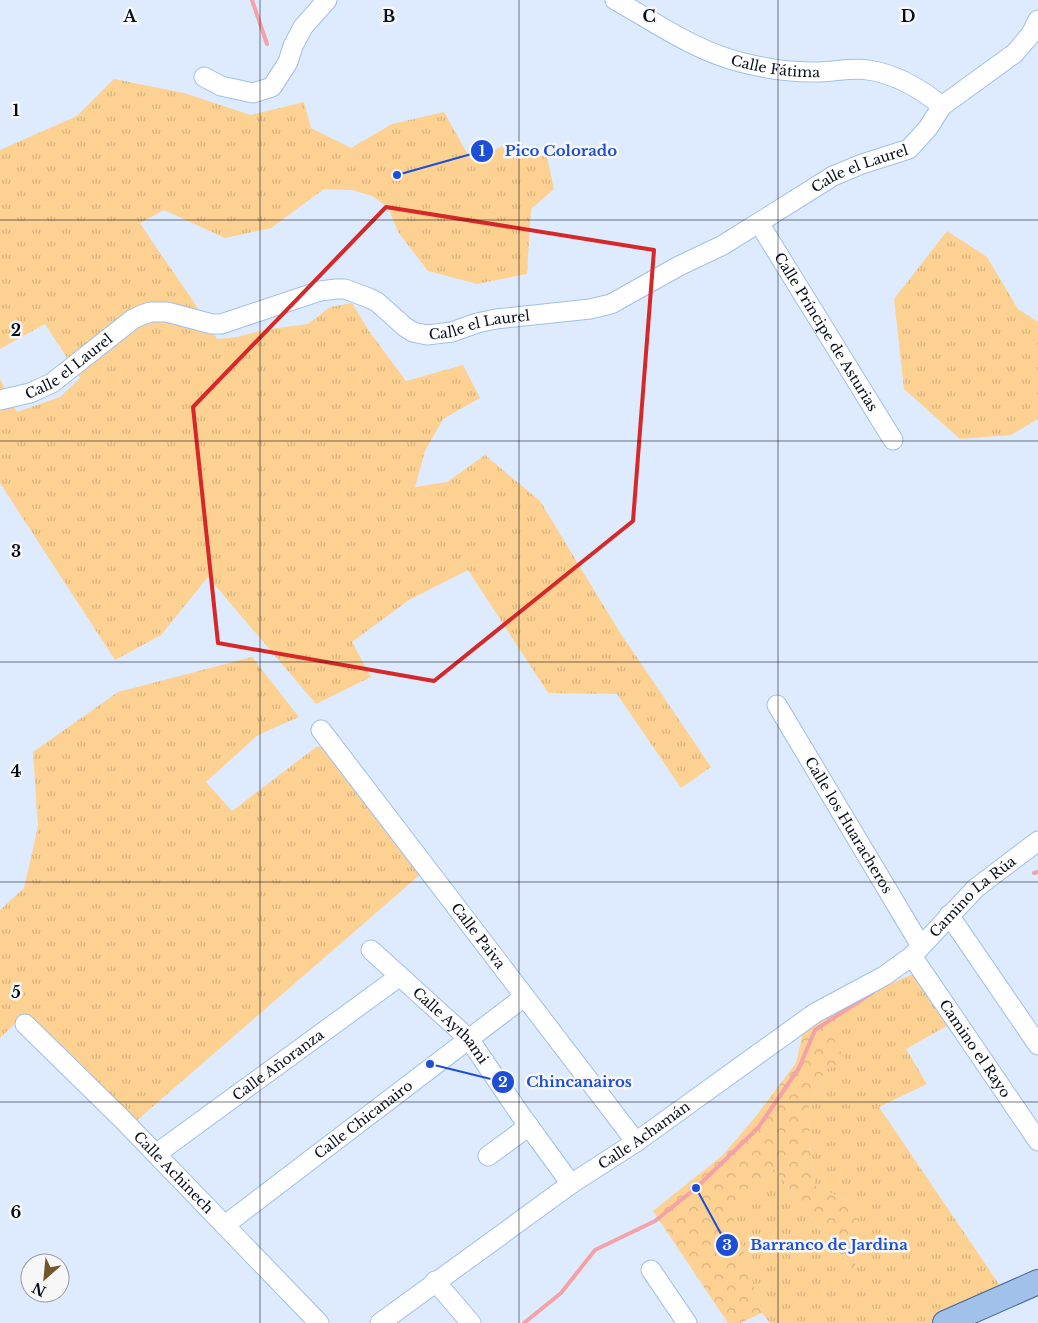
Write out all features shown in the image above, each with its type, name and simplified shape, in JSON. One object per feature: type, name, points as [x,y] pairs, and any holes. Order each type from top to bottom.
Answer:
[{"type":"main road","points":[[945,1323],[1038,1282]]},
{"type":"street","points":[[204,77],[221,86],[254,93],[272,87],[288,62],[293,46],[303,26],[327,0]]},
{"type":"street","name":"Calle Fátima","points":[[615,0],[683,38],[729,59],[788,71],[870,70],[892,76],[909,84],[942,106]]},
{"type":"street","name":"Calle el Laurel","points":[[0,400],[30,393],[52,383],[133,320],[150,312],[167,312],[212,324],[222,324],[320,291],[345,289],[377,302],[405,328],[427,335],[439,334],[496,319],[590,309],[611,304],[679,266],[724,245],[833,176],[862,164],[909,149],[921,138],[942,106],[1014,52],[1031,34],[1038,20]]},
{"type":"street","name":"Calle Príncipe de Asturias","points":[[759,223],[893,440]]},
{"type":"street","name":"Calle los Huaracheros","points":[[777,705],[917,951]]},
{"type":"street","name":"Calle Paiva","points":[[321,730],[636,1142]]},
{"type":"street","name":"Camino La Rúa","points":[[917,951],[976,888],[1038,841]]},
{"type":"street","points":[[949,916],[1038,1045]]},
{"type":"street","name":"Calle Aythami","points":[[371,950],[469,1039],[571,1184]]},
{"type":"street","name":"Camino el Rayo","points":[[917,951],[1038,1141]]},
{"type":"street","name":"Calle Achamán","points":[[380,1323],[435,1281],[571,1184],[636,1142],[815,1013],[884,976],[917,951]]},
{"type":"street","name":"Calle Añoranza","points":[[156,1154],[400,976]]},
{"type":"street","name":"Calle Chicanairo","points":[[225,1224],[524,997]]},
{"type":"street","name":"Calle Achinech","points":[[25,1024],[225,1224],[319,1323]]},
{"type":"street","points":[[488,1156],[529,1126]]},
{"type":"street","points":[[651,1270],[687,1323]]},
{"type":"street","points":[[435,1281],[471,1323]]},
{"type":"highlighted area","points":[[386,207],[654,250],[633,521],[434,681],[218,643],[193,407]]},
{"type":"green space","points":[[114,79],[184,93],[251,115],[304,102],[311,128],[351,148],[392,124],[444,112],[471,160],[501,147],[547,157],[554,189],[531,209],[527,274],[477,284],[428,271],[398,232],[388,207],[372,196],[352,190],[324,189],[271,228],[225,238],[164,210],[140,223],[199,309],[217,339],[308,324],[330,307],[352,303],[369,331],[406,381],[463,365],[480,398],[443,419],[425,451],[415,487],[447,482],[485,455],[540,501],[619,631],[711,767],[681,788],[617,694],[548,693],[468,570],[409,600],[352,642],[371,677],[316,704],[208,577],[161,635],[115,660],[0,483],[0,379],[17,412],[60,397],[80,378],[45,324],[0,349],[0,150],[77,116]]},
{"type":"green space","points":[[947,231],[987,257],[1018,309],[1038,322],[1038,419],[1011,435],[960,439],[904,389],[894,299]]},
{"type":"green space","points":[[252,657],[299,717],[258,735],[206,782],[232,811],[316,747],[344,743],[430,866],[135,1122],[24,1015],[0,1038],[0,910],[24,888],[38,826],[33,752],[118,692]]},
{"type":"green space","points":[[927,968],[961,1018],[906,1049],[927,1084],[879,1107],[1003,1290],[930,1323],[770,1323],[762,1313],[731,1213],[774,1169],[855,1273],[858,1206],[814,1185],[809,1108],[825,1070],[820,1014]]},
{"type":"green space","points":[[820,1014],[846,1061],[825,1070],[809,1108],[814,1185],[858,1206],[855,1273],[774,1169],[732,1213],[762,1313],[740,1323],[728,1323],[653,1211],[723,1155],[756,1116],[796,1063],[804,1028]]},
{"type":"waterway","points":[[252,0],[267,44]]},
{"type":"waterway","points":[[1034,873],[1038,872]]},
{"type":"waterway","points":[[524,1323],[561,1293],[595,1250],[655,1221],[696,1188],[758,1128],[799,1068],[815,1030],[872,993]]},
{"type":"place","name":"Pico Colorado","points":[[397,175]]},
{"type":"place","name":"Chincanairos","points":[[430,1064]]},
{"type":"place","name":"Barranco de Jardina","points":[[696,1188]]}]
